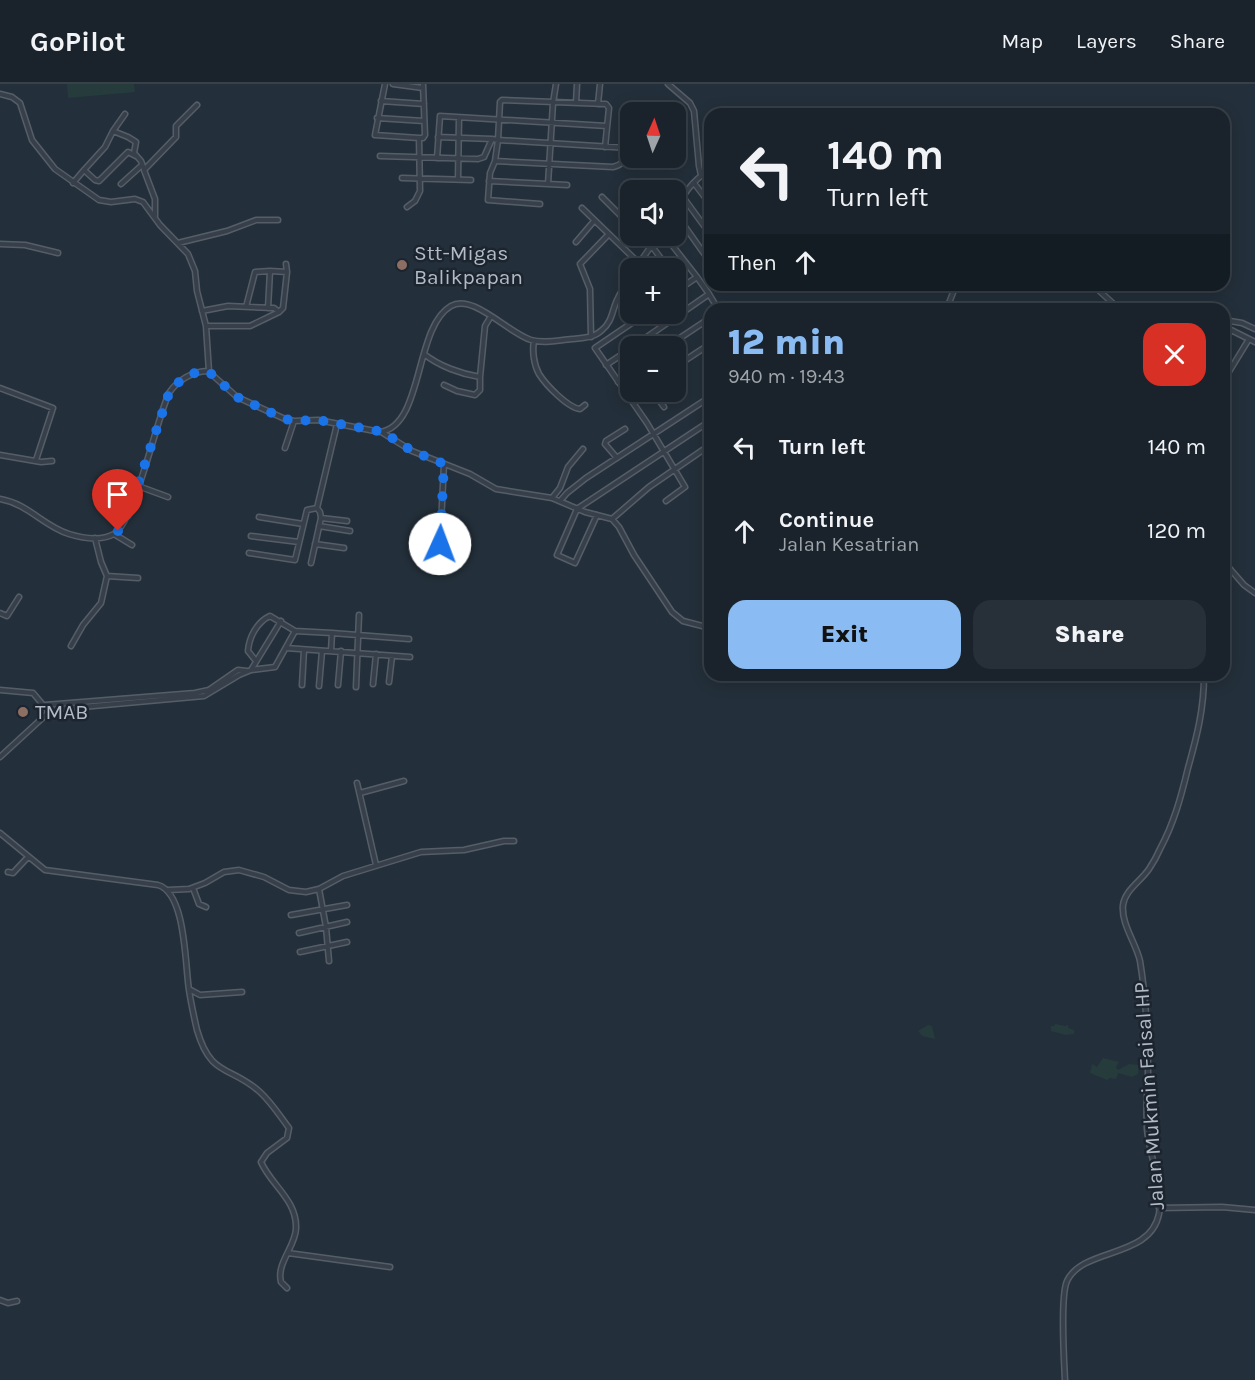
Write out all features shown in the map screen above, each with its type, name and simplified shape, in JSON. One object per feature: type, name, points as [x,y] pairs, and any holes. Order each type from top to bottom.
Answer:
[{"type":"street","points":[[384,84],[376,136],[424,137],[423,86],[393,84]]},
{"type":"street","points":[[576,103],[577,84]]},
{"type":"street","points":[[598,104],[600,84]]},
{"type":"street","points":[[668,84],[690,103],[694,111],[699,166],[704,170]]},
{"type":"street","points":[[548,184],[555,86]]},
{"type":"street","points":[[0,94],[18,100],[28,132],[38,150],[50,164],[99,200],[111,202],[137,199],[145,204],[178,243],[192,262],[206,326],[209,372]]},
{"type":"street","points":[[540,204],[489,201],[490,171],[495,161],[498,119],[502,100],[608,105],[605,147]]},
{"type":"street","points":[[381,101],[424,105]]},
{"type":"street","points":[[121,184],[176,137],[176,126],[197,105]]},
{"type":"street","points":[[73,183],[105,147],[125,114]]},
{"type":"street","points":[[437,158],[439,117],[607,126]]},
{"type":"street","points":[[377,118],[424,121]]},
{"type":"street","points":[[458,179],[459,118]]},
{"type":"street","points":[[113,131],[128,136],[136,142],[134,152],[143,167],[155,200],[154,217]]},
{"type":"street","points":[[438,137],[620,148]]},
{"type":"street","points":[[407,207],[415,201],[420,192],[419,138]]},
{"type":"street","points":[[380,156],[481,158],[492,139]]},
{"type":"street","points":[[84,170],[99,181],[128,152],[136,156]]},
{"type":"street","points":[[495,161],[605,167],[620,165]]},
{"type":"street","points":[[686,193],[704,174]]},
{"type":"street","points":[[402,178],[471,180]]},
{"type":"street","points":[[489,181],[567,185]]},
{"type":"street","points":[[693,183],[704,197]]},
{"type":"street","points":[[602,197],[620,215]]},
{"type":"street","points":[[686,201],[704,226]]},
{"type":"street","points":[[582,208],[633,258]]},
{"type":"street","points":[[178,243],[227,231],[256,220],[278,220]]},
{"type":"street","points":[[576,242],[594,221]]},
{"type":"street","points":[[686,229],[704,254]]},
{"type":"street","points":[[591,337],[590,289],[580,264],[608,235]]},
{"type":"street","points":[[0,244],[25,245],[58,253]]},
{"type":"street","points":[[643,258],[651,246],[660,258]]},
{"type":"street","points":[[674,246],[704,287]]},
{"type":"street","points":[[206,326],[250,326],[279,312],[283,308],[286,264]]},
{"type":"street","points":[[268,308],[270,271]]},
{"type":"street","points":[[246,307],[255,272],[287,272]]},
{"type":"street","points":[[686,284],[697,277]]},
{"type":"street","points":[[707,291],[714,303]]},
{"type":"street","points":[[1100,291],[1112,303]]},
{"type":"street","points":[[383,432],[391,430],[396,425],[405,409],[416,386],[424,354],[438,319],[452,305],[468,303],[480,308],[511,331],[534,341],[543,342],[591,337],[608,324],[620,294]]},
{"type":"street","points":[[649,336],[709,294]]},
{"type":"street","points":[[202,311],[228,306],[277,309],[279,312]]},
{"type":"street","points":[[444,385],[475,395],[480,390],[485,326],[491,316]]},
{"type":"street","points":[[1230,321],[1255,329]]},
{"type":"street","points":[[683,336],[704,322]]},
{"type":"street","points":[[620,385],[595,348],[630,324]]},
{"type":"street","points":[[1230,331],[1255,342]]},
{"type":"street","points":[[1230,370],[1249,339]]},
{"type":"street","points":[[534,341],[533,355],[540,376],[571,407],[580,409],[585,405]]},
{"type":"street","points":[[686,360],[704,348]]},
{"type":"street","points":[[424,354],[454,370],[480,377]]},
{"type":"street","points":[[606,366],[620,356]]},
{"type":"street","points":[[0,499],[23,506],[60,530],[75,535],[95,538],[114,534],[123,524],[138,486],[169,393],[175,385],[187,377],[202,371],[209,372],[242,399],[294,421],[318,420],[383,432],[412,451],[470,474],[501,490],[552,498],[577,509],[612,519],[670,609],[683,621],[704,626]]},
{"type":"street","points":[[0,388],[53,408],[36,460]]},
{"type":"street","points":[[560,501],[576,485],[704,401]]},
{"type":"street","points":[[632,402],[686,487],[666,501]]},
{"type":"street","points":[[660,402],[664,407]]},
{"type":"street","points":[[285,448],[294,421]]},
{"type":"street","points":[[311,563],[321,518],[317,508],[337,424]]},
{"type":"street","points":[[597,515],[575,563],[556,555],[577,509],[704,425]]},
{"type":"street","points":[[617,458],[605,444],[625,429]]},
{"type":"street","points":[[552,498],[560,488],[571,463],[583,449]]},
{"type":"street","points":[[612,519],[675,468],[704,449]]},
{"type":"street","points":[[0,455],[52,461]]},
{"type":"street","points":[[440,544],[444,464]]},
{"type":"street","points":[[122,481],[140,480]]},
{"type":"street","points":[[138,486],[168,497]]},
{"type":"street","points":[[249,554],[295,560],[307,510],[317,508]]},
{"type":"street","points":[[259,517],[303,524]]},
{"type":"street","points":[[321,518],[346,521]]},
{"type":"street","points":[[320,526],[350,531]]},
{"type":"street","points":[[114,534],[132,545]]},
{"type":"street","points":[[250,536],[299,542]]},
{"type":"street","points":[[71,646],[83,625],[101,603],[107,576],[100,562],[95,538]]},
{"type":"street","points":[[315,544],[344,548]]},
{"type":"street","points":[[1230,569],[1244,585],[1255,593]]},
{"type":"street","points":[[107,576],[138,578]]},
{"type":"street","points":[[0,613],[8,615],[19,597]]},
{"type":"street","points":[[256,661],[249,654],[248,647],[256,627],[270,615],[295,631],[409,639]]},
{"type":"street","points":[[356,687],[359,615]]},
{"type":"street","points":[[49,710],[201,697],[210,694],[249,671],[281,621]]},
{"type":"street","points":[[45,705],[209,690],[238,670],[249,671],[275,667],[295,631]]},
{"type":"street","points":[[331,651],[332,633]]},
{"type":"street","points":[[286,648],[410,657]]},
{"type":"street","points":[[302,685],[304,650]]},
{"type":"street","points":[[319,686],[322,651]]},
{"type":"street","points":[[338,685],[341,651]]},
{"type":"street","points":[[373,684],[376,654]]},
{"type":"street","points":[[389,682],[392,656]]},
{"type":"street","name":"Jalan Mukmin Faisal HP","points":[[1065,1380],[1064,1299],[1072,1273],[1089,1262],[1121,1251],[1145,1237],[1157,1219],[1159,1208],[1156,1179],[1147,1125],[1148,1072],[1142,982],[1137,952],[1126,924],[1123,908],[1127,894],[1152,864],[1175,817],[1201,719],[1204,681]]},
{"type":"street","points":[[0,690],[30,692],[36,695],[49,710]]},
{"type":"street","points":[[0,757],[48,715],[49,710]]},
{"type":"street","points":[[360,793],[404,781]]},
{"type":"street","points":[[357,783],[376,865]]},
{"type":"street","points":[[0,833],[41,867],[51,872],[158,885],[168,890],[194,888],[224,872],[238,870],[253,872],[297,892],[318,889],[343,876],[421,852],[464,850],[514,841]]},
{"type":"street","points":[[8,872],[13,873],[28,857]]},
{"type":"street","points":[[194,888],[199,904],[206,907]]},
{"type":"street","points":[[318,889],[329,945],[329,961]]},
{"type":"street","points":[[168,890],[185,938],[189,989],[198,1032],[210,1058],[222,1070],[261,1092],[289,1128],[287,1138],[267,1153],[261,1162],[292,1208],[296,1228],[280,1278],[287,1288]]},
{"type":"street","points":[[291,915],[347,904]]},
{"type":"street","points":[[299,933],[347,922]]},
{"type":"street","points":[[300,952],[347,942]]},
{"type":"street","points":[[189,989],[200,995],[242,992]]},
{"type":"street","points":[[1159,1208],[1222,1207],[1255,1210]]},
{"type":"street","points":[[288,1252],[390,1267]]},
{"type":"street","points":[[0,1300],[9,1303],[17,1301]]},
{"type":"green space","points":[[67,84],[134,84],[135,92],[68,98]]},
{"type":"green space","points":[[928,1025],[932,1026],[935,1039],[922,1036],[918,1031]]},
{"type":"green space","points":[[1068,1025],[1068,1028],[1074,1030],[1074,1034],[1066,1035],[1051,1031],[1051,1026]]},
{"type":"green space","points":[[1103,1058],[1119,1062],[1116,1067],[1118,1070],[1129,1064],[1139,1065],[1138,1074],[1132,1077],[1118,1073],[1116,1079],[1107,1080],[1090,1073],[1092,1064],[1097,1067]]},
{"type":"place","name":"Stt-Migas Balikpapan","points":[[402,265]]},
{"type":"place","name":"TMAB","points":[[23,712]]},
{"type":"route","points":[[118,531],[129,511],[150,454],[164,402],[175,385],[197,372],[205,371],[237,397],[285,419],[318,420],[383,432],[412,451],[444,464],[440,544]]}]
